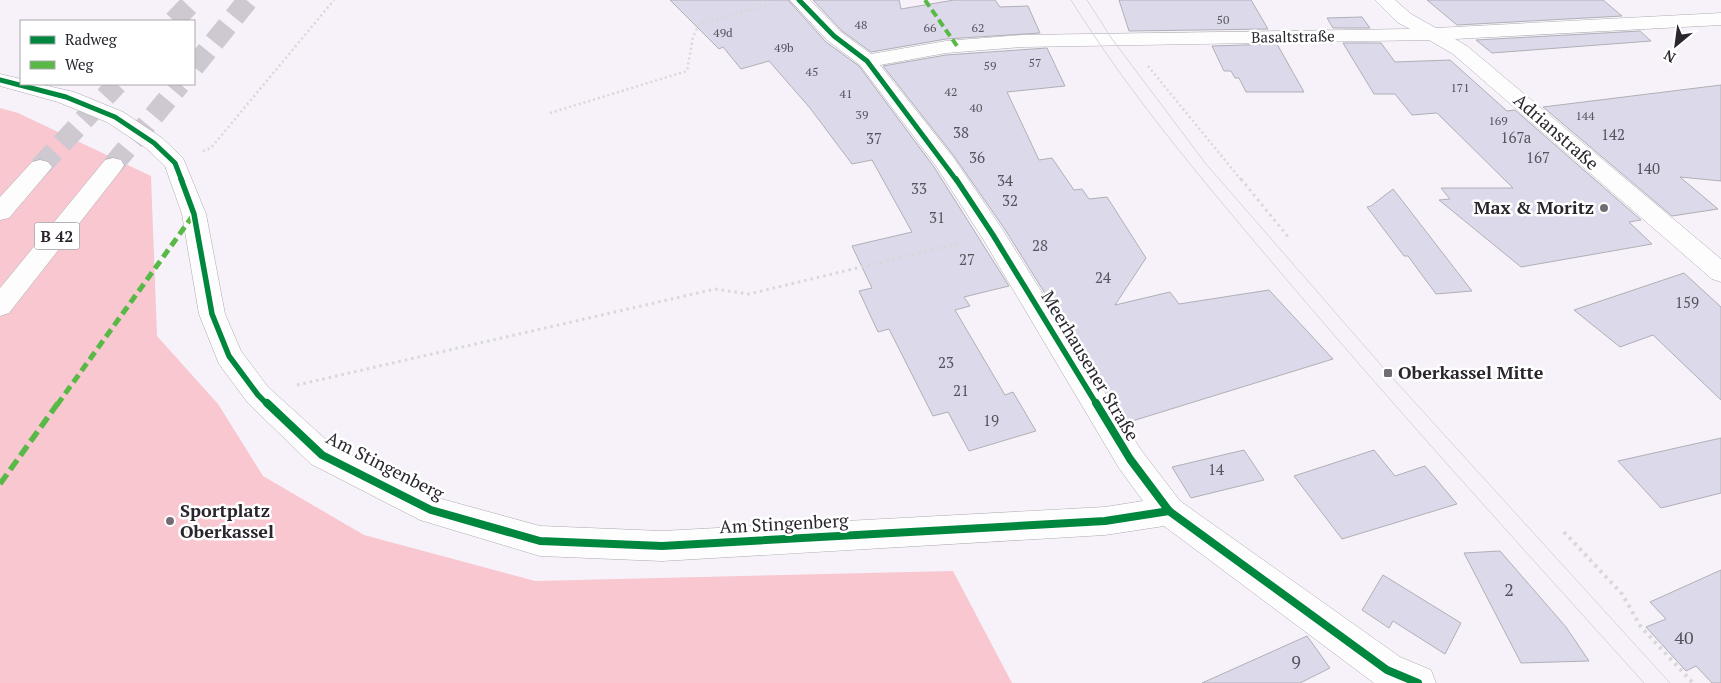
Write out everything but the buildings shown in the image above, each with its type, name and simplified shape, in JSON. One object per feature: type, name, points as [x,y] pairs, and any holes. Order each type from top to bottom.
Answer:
[{"type":"main road","name":"Adrianstraße","points":[[1384,0],[1404,18],[1460,50],[1721,273]]},
{"type":"main road","name":"Meerhausener Straße","points":[[787,1],[867,61],[945,162],[993,235],[1130,459],[1169,511],[1387,670],[1418,683]]},
{"type":"main road","name":"Basaltstraße","points":[[867,61],[957,46],[1003,42],[1094,38],[1398,36],[1431,32],[1719,21]]},
{"type":"main road","name":"Am Stingenberg","points":[[0,80],[66,97],[115,117],[154,142],[174,163],[194,214],[212,314],[228,356],[258,394],[322,455],[431,510],[540,541],[662,546],[1105,521],[1169,511]]},
{"type":"main road","name":"B 42","points":[[0,306],[113,165]]},
{"type":"main road","points":[[0,212],[40,167]]},
{"type":"path","points":[[174,163],[211,148],[334,0]]},
{"type":"path","points":[[550,113],[687,71],[693,37],[699,24],[787,1]]},
{"type":"path","points":[[1129,39],[1143,60],[1289,238]]},
{"type":"path","points":[[258,394],[715,289],[749,294],[993,235]]},
{"type":"path","points":[[1564,532],[1622,594],[1641,627],[1693,683]]},
{"type":"shaded area","name":"Sportplatz Oberkassel","points":[[0,108],[18,113],[151,176],[157,336],[218,404],[263,476],[364,535],[535,581],[953,571],[1012,683],[0,683]]},
{"type":"tunnel","points":[[175,20],[194,0]]},
{"type":"tunnel","points":[[195,66],[248,0]]},
{"type":"tunnel","points":[[40,167],[116,85]]},
{"type":"tunnel","points":[[113,165],[179,85]]},
{"type":"tram line","points":[[1071,0],[1141,101],[1243,229],[1408,420],[1644,683]]},
{"type":"tram line","points":[[1087,0],[1112,39],[1206,164],[1388,373],[1670,683]]},
{"type":"marked path","points":[[925,0],[957,46]]},
{"type":"marked path","points":[[0,484],[194,214]]},
{"type":"cycle path","points":[[799,0],[834,36],[867,61],[945,162],[993,235],[1130,459],[1169,511],[1387,670],[1418,683]]},
{"type":"cycle path","points":[[0,80],[66,97],[115,117],[154,143],[175,163],[194,214],[212,314],[229,356],[258,395],[322,455],[431,510],[540,541],[662,546],[1105,521],[1169,511]]},
{"type":"place","name":"Max & Moritz","points":[[1604,208]]},
{"type":"place","name":"Oberkassel Mitte","points":[[1388,373]]},
{"type":"place","name":"Sportplatz Oberkassel","points":[[170,521]]}]
